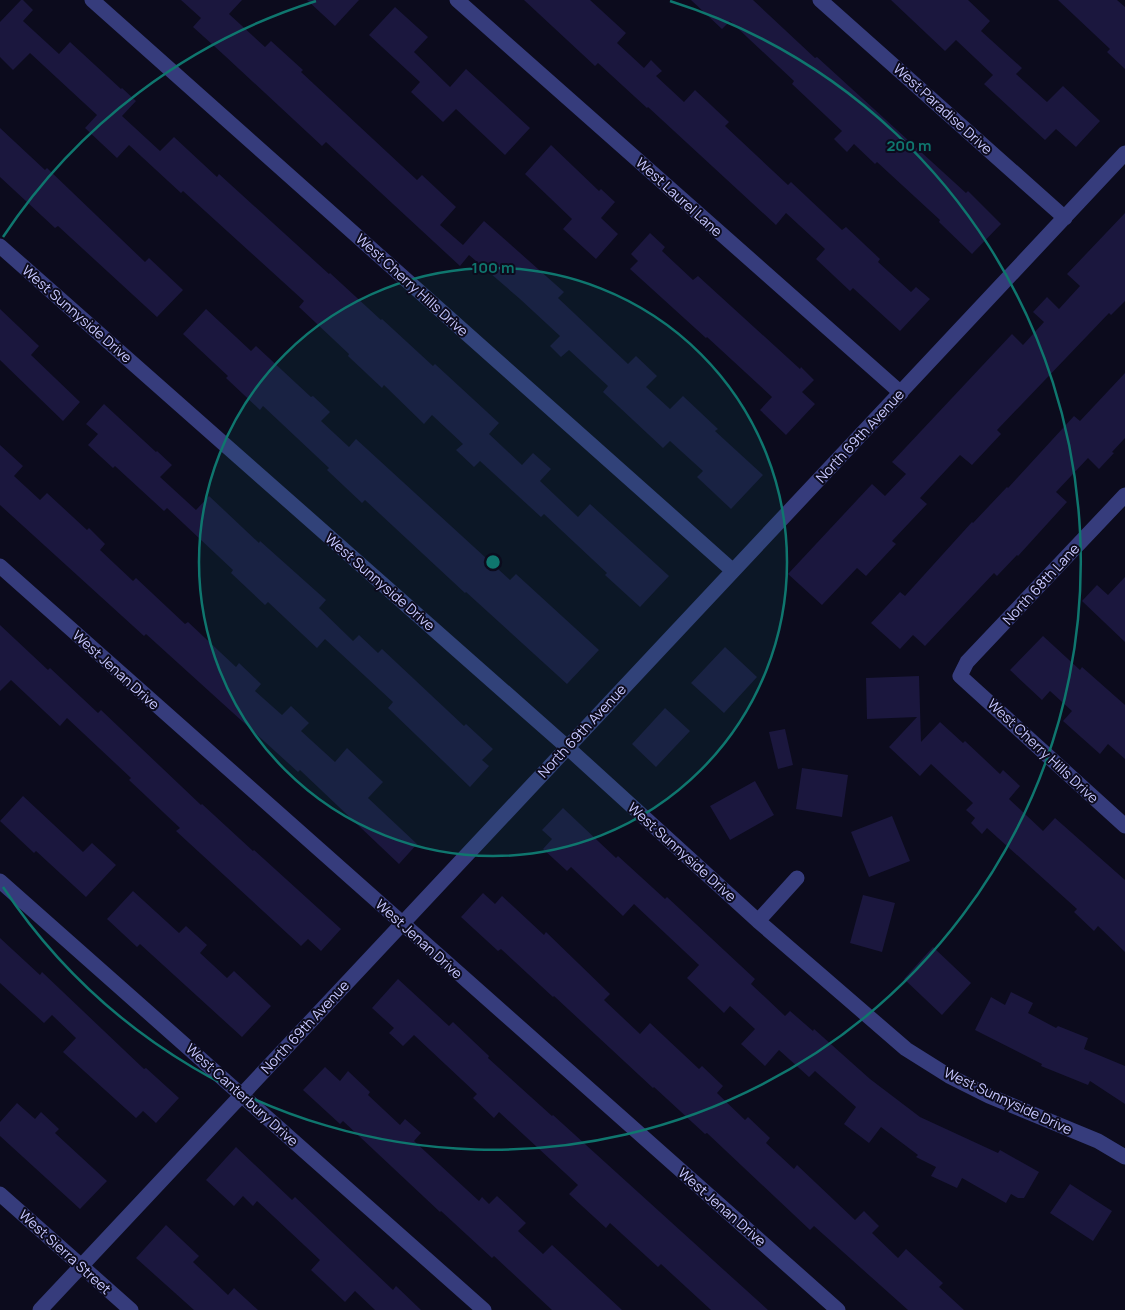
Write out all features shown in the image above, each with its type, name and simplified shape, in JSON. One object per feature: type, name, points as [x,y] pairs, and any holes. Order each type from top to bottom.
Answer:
[{"type":"street","name":"West Cherry Hills Drive","points":[[92,0],[732,570]]},
{"type":"street","name":"West Laurel Lane","points":[[457,0],[900,393]]},
{"type":"street","name":"West Paradise Drive","points":[[820,0],[1065,218]]},
{"type":"street","name":"North 69th Avenue","points":[[40,1310],[1125,153]]},
{"type":"street","name":"West Sunnyside Drive","points":[[0,246],[567,747],[758,921],[906,1049],[949,1076],[989,1096],[1098,1142],[1125,1157]]},
{"type":"street","name":"North 68th Lane","points":[[960,676],[968,662],[1125,495]]},
{"type":"street","name":"West Jenan Drive","points":[[0,566],[838,1310]]},
{"type":"street","name":"West Cherry Hills Drive","points":[[960,676],[1125,826]]},
{"type":"street","points":[[758,921],[797,878]]},
{"type":"street","name":"West Canterbury Drive","points":[[0,880],[484,1310]]},
{"type":"street","name":"West Sierra Street","points":[[0,1194],[131,1310]]},
{"type":"building","points":[[21,0],[33,10],[23,21],[59,54],[70,42],[136,101],[122,116],[160,151],[174,137],[217,177],[219,174],[329,274],[433,366],[435,364],[499,423],[489,434],[522,465],[533,453],[551,469],[540,481],[578,517],[590,504],[669,576],[640,607],[544,514],[541,517],[480,461],[474,467],[456,450],[463,444],[432,415],[424,424],[384,385],[382,388],[299,307],[304,301],[183,191],[181,193],[129,145],[117,158],[85,128],[97,115],[30,53],[13,70],[0,57],[0,22]]},
{"type":"building","points":[[181,0],[242,0],[229,14],[265,47],[271,41],[303,70],[301,72],[417,180],[422,175],[456,207],[440,225],[463,245],[484,221],[564,292],[558,298],[628,364],[636,356],[657,376],[646,387],[670,409],[683,396],[718,429],[715,431],[763,475],[731,509],[697,477],[703,471],[670,441],[663,448],[603,392],[608,386],[569,350],[561,357],[550,346],[560,336],[520,299],[469,255],[460,266],[326,142],[322,146],[193,27],[201,18]]},
{"type":"building","points":[[307,0],[359,0],[335,26]]},
{"type":"building","points":[[524,0],[590,0],[626,33],[617,43],[644,68],[651,60],[662,71],[656,76],[684,102],[695,90],[729,122],[725,126],[788,185],[791,182],[842,230],[846,227],[880,259],[878,262],[911,292],[916,287],[930,299],[900,331],[853,288],[850,291],[816,259],[825,249],[786,213],[776,225],[648,107],[598,63],[595,66]]},
{"type":"building","points":[[691,0],[753,0],[966,193],[968,191],[1001,224],[972,254],[939,222],[940,220],[877,162],[875,164],[854,144],[847,152],[834,139],[842,131],[792,84],[794,81],[730,21],[722,29]]},
{"type":"building","points":[[891,0],[968,0],[990,21],[981,31],[1022,68],[1016,74],[1047,102],[1063,86],[1100,121],[1076,147],[1056,129],[1045,140],[984,84],[993,75],[956,40],[945,51]]},
{"type":"building","points":[[1058,0],[1117,0],[1125,7],[1125,69],[1107,52],[1110,49]]},
{"type":"building","points":[[395,7],[428,37],[414,52],[450,87],[466,69],[530,128],[505,155],[456,109],[443,122],[411,92],[420,82],[369,35]]},
{"type":"building","points":[[0,128],[45,170],[47,168],[145,262],[149,258],[183,290],[157,317],[58,226],[55,228],[0,177]]},
{"type":"building","points":[[551,145],[599,191],[601,189],[615,202],[601,218],[618,234],[596,259],[563,229],[572,219],[525,174]]},
{"type":"building","points":[[1125,213],[1125,301],[1111,315],[1109,313],[997,430],[1001,434],[972,465],[960,455],[920,498],[927,504],[892,541],[896,544],[866,576],[857,568],[822,605],[788,574],[872,484],[885,496],[906,474],[892,462],[1012,334],[1023,345],[1044,322],[1033,312],[1047,297],[1059,309],[1080,286],[1067,274]]},
{"type":"building","points":[[650,233],[665,247],[662,251],[693,280],[698,276],[814,380],[802,392],[815,404],[786,435],[760,410],[772,397],[630,269],[638,261],[631,254]]},
{"type":"building","points":[[0,309],[39,346],[31,355],[80,402],[63,421],[0,360]]},
{"type":"building","points":[[206,309],[251,351],[256,346],[330,412],[321,421],[349,447],[356,439],[510,580],[516,574],[599,650],[567,684],[365,500],[362,503],[327,470],[329,468],[263,406],[260,410],[226,378],[228,376],[183,334]]},
{"type":"building","points":[[1125,373],[1125,438],[1099,469],[1088,458],[1056,492],[1067,502],[1018,556],[997,576],[994,573],[925,646],[913,635],[900,649],[871,623],[900,592],[905,596],[972,522],[1008,488],[1074,416],[1080,421]]},
{"type":"building","points":[[104,404],[172,465],[160,477],[196,510],[209,496],[259,543],[260,541],[326,600],[319,608],[353,641],[359,635],[378,653],[382,649],[464,726],[466,724],[493,749],[482,760],[489,766],[470,787],[388,708],[393,702],[325,639],[317,648],[268,602],[265,605],[231,573],[233,570],[167,508],[164,511],[115,466],[113,468],[88,445],[98,434],[86,424]]},
{"type":"building","points":[[0,445],[23,466],[14,476],[40,500],[47,493],[87,530],[89,528],[105,544],[100,550],[133,581],[136,578],[185,624],[188,622],[236,667],[239,663],[261,684],[255,691],[282,715],[291,706],[309,723],[301,731],[335,762],[347,748],[383,782],[368,798],[417,844],[399,864],[300,770],[298,772],[146,634],[144,636],[0,505]]},
{"type":"building","points":[[1125,577],[1125,642],[1082,601],[1097,585],[1108,595]]},
{"type":"building","points":[[0,625],[98,713],[101,710],[201,805],[341,929],[321,951],[308,939],[301,946],[176,831],[180,828],[129,780],[131,778],[67,718],[60,726],[11,680],[0,691]]},
{"type":"building","points":[[1043,636],[1080,670],[1082,667],[1125,705],[1125,759],[1108,744],[1100,754],[1063,721],[1072,711],[1050,691],[1042,700],[1010,670]]},
{"type":"building","points":[[725,647],[757,677],[724,713],[691,683]]},
{"type":"building","points":[[919,676],[921,742],[940,722],[963,743],[965,741],[1000,774],[1003,770],[1020,786],[1009,799],[1043,831],[1055,818],[1125,880],[1125,952],[1098,926],[1094,931],[1074,912],[1077,909],[987,828],[982,834],[971,823],[975,818],[966,810],[973,803],[931,764],[920,776],[889,747],[917,717],[867,719],[866,678]]},
{"type":"building","points":[[665,708],[690,731],[656,767],[632,744]]},
{"type":"building","points":[[785,729],[793,765],[778,769],[769,732]]},
{"type":"building","points":[[802,768],[848,775],[842,817],[796,809]]},
{"type":"building","points":[[755,781],[774,815],[730,840],[710,806]]},
{"type":"building","points":[[23,796],[83,852],[92,843],[116,865],[86,897],[0,821]]},
{"type":"building","points":[[563,808],[616,858],[618,856],[665,899],[667,897],[755,979],[751,984],[785,1016],[790,1011],[813,1031],[814,1029],[870,1079],[920,1117],[998,1153],[1000,1150],[1039,1172],[1024,1198],[1018,1198],[1011,1194],[1006,1203],[962,1178],[957,1188],[931,1176],[936,1167],[916,1157],[918,1155],[881,1127],[869,1143],[844,1124],[856,1107],[815,1071],[809,1077],[779,1050],[765,1066],[741,1044],[755,1029],[730,1006],[724,1013],[687,978],[699,965],[634,904],[623,916],[571,867],[567,871],[543,849],[552,839],[542,830]]},
{"type":"building","points":[[892,816],[910,861],[869,877],[851,832]]},
{"type":"building","points":[[133,891],[179,933],[186,926],[207,945],[200,953],[227,978],[234,971],[271,1006],[242,1037],[140,944],[137,947],[107,919]]},
{"type":"building","points":[[483,893],[495,904],[502,896],[544,935],[546,932],[610,994],[604,1000],[640,1034],[650,1023],[699,1069],[702,1066],[723,1086],[717,1093],[745,1120],[748,1117],[770,1138],[766,1143],[794,1169],[797,1165],[855,1220],[864,1211],[879,1226],[872,1233],[898,1258],[906,1249],[943,1283],[939,1287],[964,1310],[908,1310],[814,1226],[810,1230],[707,1133],[705,1134],[653,1088],[501,949],[498,951],[461,917]]},
{"type":"building","points":[[863,895],[895,903],[882,952],[850,943]]},
{"type":"building","points":[[0,938],[40,975],[42,972],[144,1069],[146,1068],[179,1098],[156,1123],[143,1111],[136,1118],[63,1052],[76,1038],[52,1015],[44,1023],[0,983]]},
{"type":"building","points":[[933,947],[971,983],[942,1015],[904,979]]},
{"type":"building","points":[[398,979],[449,1026],[453,1022],[489,1056],[488,1058],[768,1310],[711,1310],[661,1264],[658,1267],[610,1223],[606,1228],[569,1194],[578,1185],[499,1112],[494,1118],[473,1098],[477,1094],[414,1035],[403,1046],[389,1033],[394,1028],[372,1008]]},
{"type":"building","points":[[1011,992],[1033,1003],[1028,1013],[1056,1028],[1058,1026],[1088,1038],[1084,1049],[1125,1066],[1125,1104],[1090,1081],[1088,1085],[1041,1066],[1042,1064],[975,1030],[991,997],[1005,1005]]},
{"type":"building","points":[[325,1067],[340,1081],[348,1071],[370,1092],[368,1095],[400,1125],[405,1119],[421,1133],[414,1141],[479,1201],[482,1197],[489,1204],[497,1196],[526,1223],[518,1231],[543,1254],[552,1245],[622,1310],[552,1310],[494,1256],[492,1258],[440,1212],[343,1121],[340,1124],[303,1090]]},
{"type":"building","points":[[17,1103],[35,1119],[41,1112],[59,1129],[55,1133],[107,1181],[80,1209],[0,1136],[0,1122]]},
{"type":"building","points":[[236,1147],[292,1200],[295,1197],[393,1290],[396,1286],[421,1310],[375,1310],[355,1291],[345,1302],[311,1270],[320,1260],[257,1201],[253,1206],[243,1196],[234,1206],[206,1180]]},
{"type":"building","points":[[1070,1184],[1112,1211],[1093,1241],[1050,1213]]},
{"type":"building","points":[[166,1225],[199,1256],[193,1262],[228,1295],[234,1288],[258,1310],[194,1310],[136,1258]]}]
